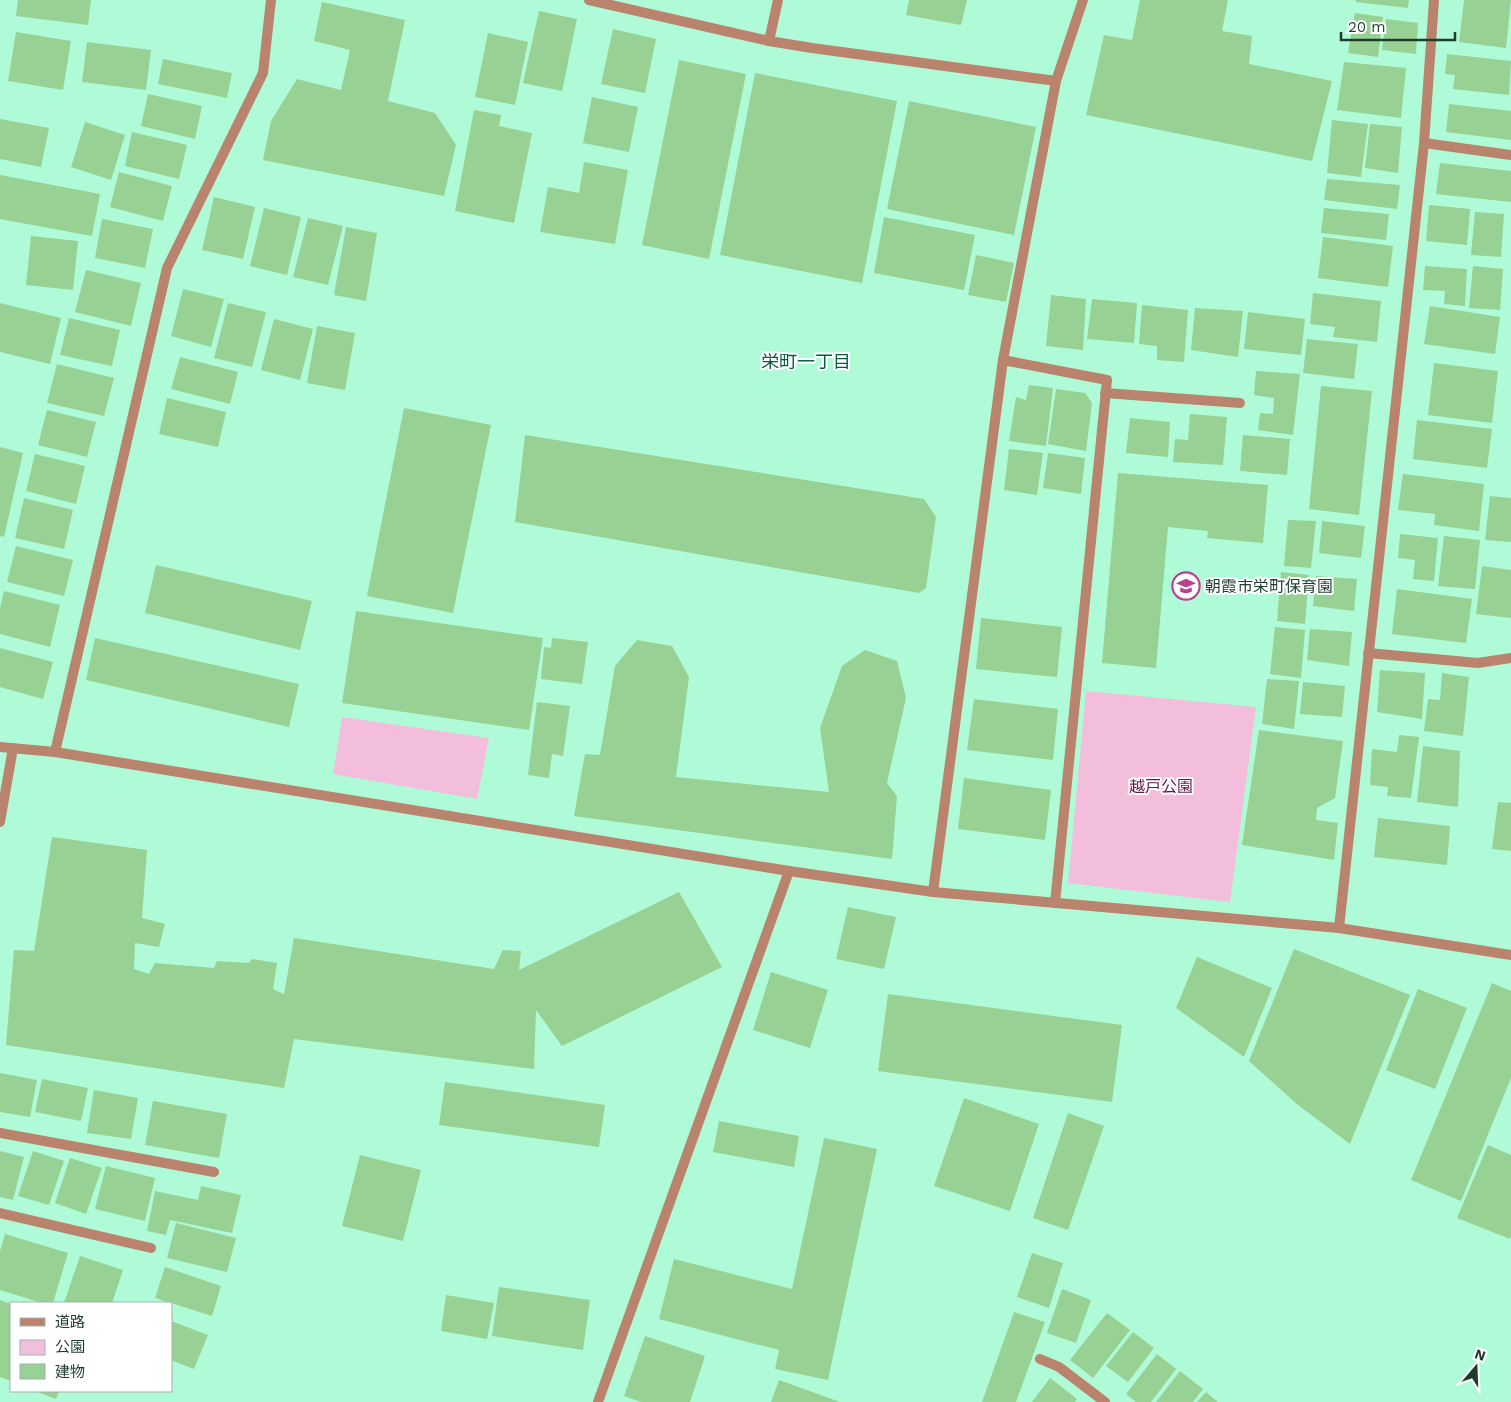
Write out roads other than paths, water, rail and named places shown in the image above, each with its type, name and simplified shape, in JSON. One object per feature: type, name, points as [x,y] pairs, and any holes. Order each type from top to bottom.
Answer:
[{"type":"street","points":[[55,752],[167,268],[263,73],[272,0]]},
{"type":"street","points":[[589,0],[769,40],[1056,81]]},
{"type":"street","points":[[769,40],[778,0]]},
{"type":"street","points":[[933,892],[1003,360],[1056,81],[1083,0]]},
{"type":"street","points":[[1339,928],[1424,142],[1434,0]]},
{"type":"street","points":[[1424,142],[1511,155]]},
{"type":"street","points":[[1003,360],[1107,380],[1055,903]]},
{"type":"street","points":[[1106,394],[1240,403]]},
{"type":"street","points":[[1368,653],[1478,663],[1511,658]]},
{"type":"street","points":[[0,746],[55,752],[789,871],[933,892],[1339,928],[1511,955]]},
{"type":"street","points":[[0,822],[13,748]]},
{"type":"street","points":[[598,1402],[789,871]]},
{"type":"street","points":[[0,1133],[214,1172]]},
{"type":"street","points":[[0,1213],[151,1248]]},
{"type":"street","points":[[1040,1359],[1060,1367],[1105,1402]]},
{"type":"place","name":"朝霞市栄町保育園","points":[[1186,586]]},
{"type":"district","name":"栄町一丁目","points":[[806,362]]},
{"type":"park label","name":"越戸公園","points":[[1161,786]]}]
